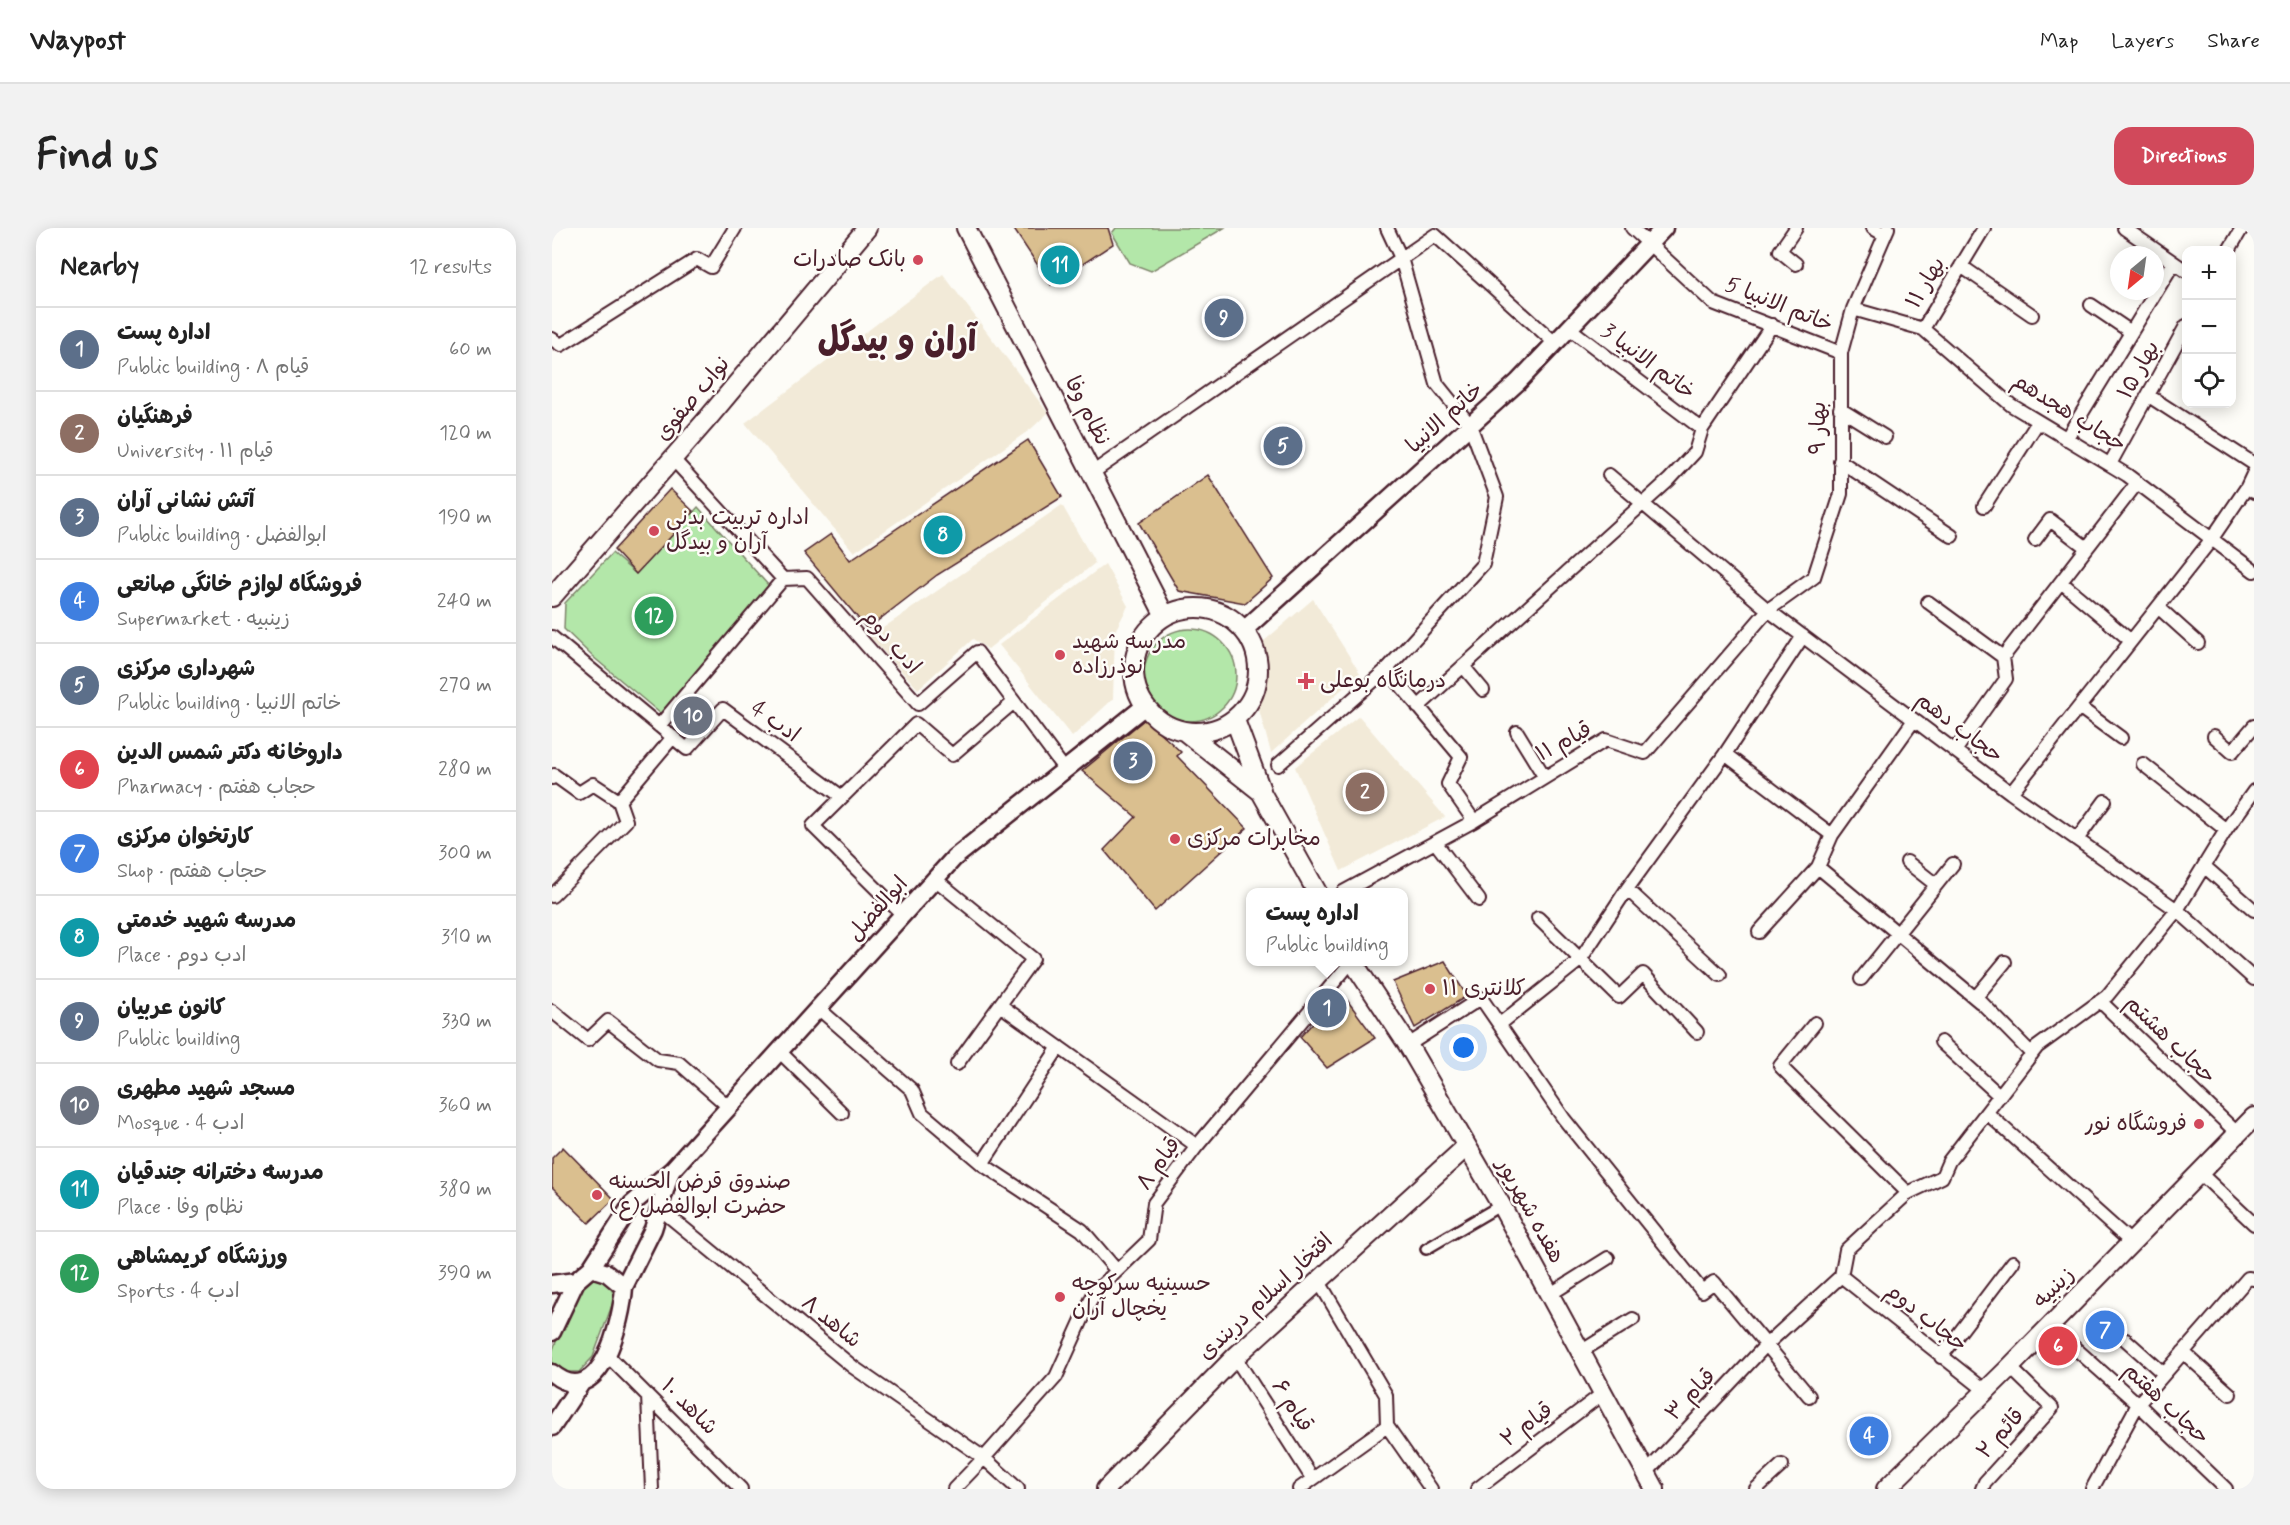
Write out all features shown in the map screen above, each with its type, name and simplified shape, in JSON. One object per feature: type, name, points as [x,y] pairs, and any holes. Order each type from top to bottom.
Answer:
[{"type":"main road","name":"نظام وفا","points":[[966,228],[1166,616]]},
{"type":"main road","name":"نواب صفوی","points":[[552,597],[673,459],[861,230]]},
{"type":"main road","points":[[1186,609],[1207,609],[1227,616],[1244,630],[1255,647],[1259,667],[1257,687],[1248,706],[1234,720],[1217,730],[1197,733],[1177,730],[1159,721],[1145,706],[1136,687],[1134,667],[1138,646],[1149,629],[1166,616],[1186,609]]},
{"type":"main road","points":[[1234,720],[1261,792],[1315,888]]},
{"type":"main road","points":[[1184,731],[1261,792]]},
{"type":"main road","name":"هفده شهریور","points":[[1355,966],[1408,1045],[1501,1205],[1651,1481]]},
{"type":"main road","name":"زینبیه","points":[[1887,1489],[2254,1118]]},
{"type":"main road","name":"افتخار اسلام دربندی","points":[[1106,1489],[1235,1357],[1466,1148]]},
{"type":"street","points":[[552,339],[561,345],[697,259],[711,267],[735,228]]},
{"type":"street","points":[[1278,765],[1387,669],[1483,564],[1497,496],[1470,425],[1437,384],[1401,258],[1387,228]]},
{"type":"street","name":"خاتم الانبیا 5","points":[[1632,228],[1713,303],[1841,353]]},
{"type":"street","name":"خاتم الانبیا","points":[[1244,630],[1518,382],[1664,228]]},
{"type":"street","points":[[1796,264],[1780,251],[1797,228]]},
{"type":"street","points":[[1873,228],[1887,232]]},
{"type":"street","name":"بهار ۱۱","points":[[1923,329],[1984,228]]},
{"type":"street","points":[[2124,228],[2182,268]]},
{"type":"street","points":[[2231,246],[2242,228]]},
{"type":"street","name":"بهار ۹","points":[[1768,610],[1814,577],[1841,494],[1841,353],[1853,309],[1887,232]]},
{"type":"street","points":[[1092,473],[1435,235],[1555,343]]},
{"type":"street","points":[[2066,439],[2173,264]]},
{"type":"street","points":[[1961,266],[2032,315]]},
{"type":"street","points":[[2091,305],[2132,332]]},
{"type":"street","name":"حجاب هجدهم","points":[[1853,309],[1923,329],[2011,405],[2110,464],[2254,571]]},
{"type":"street","points":[[1418,707],[1644,504],[1695,452],[1702,429],[1772,325]]},
{"type":"street","name":"خاتم الانبیا 3","points":[[1569,328],[1702,429]]},
{"type":"street","name":"بهار ۱۵","points":[[2110,464],[2182,335]]},
{"type":"street","points":[[2150,396],[2254,464]]},
{"type":"street","points":[[1840,409],[1885,437]]},
{"type":"street","points":[[1984,506],[2038,422]]},
{"type":"street","points":[[659,726],[783,579],[673,459]]},
{"type":"street","points":[[1840,461],[1952,536]]},
{"type":"street","points":[[2011,793],[2250,489],[2254,472]]},
{"type":"street","name":"حجاب دهم","points":[[1609,475],[1768,610],[2011,793],[2078,838],[2177,910],[2254,979]]},
{"type":"street","points":[[1955,751],[2006,679],[2003,657],[2137,483]]},
{"type":"street","points":[[2035,540],[2050,520],[2087,548]]},
{"type":"street","name":"ادب دوم","points":[[783,579],[807,578],[918,704],[977,652],[1065,770]]},
{"type":"street","points":[[2061,582],[2132,641]]},
{"type":"street","points":[[1928,602],[2003,657]]},
{"type":"street","points":[[2158,607],[2198,643]]},
{"type":"street","name":"قیام ۱۱","points":[[1350,888],[1474,821],[1606,740],[1645,753],[1768,610]]},
{"type":"street","points":[[1500,1024],[1580,960],[1627,889],[1725,754],[1803,636]]},
{"type":"street","name":"ادب 4","points":[[552,637],[687,749],[723,709],[842,797]]},
{"type":"street","points":[[1463,666],[1483,690]]},
{"type":"street","points":[[1387,669],[1461,757],[1448,784],[1474,821]]},
{"type":"street","points":[[916,724],[952,755],[1014,702]]},
{"type":"street","points":[[903,915],[813,826],[916,724],[918,704]]},
{"type":"street","name":"ابوالفضل","points":[[576,1281],[591,1268],[632,1204],[672,1170],[954,858],[1145,706]]},
{"type":"street","points":[[2079,707],[2121,738]]},
{"type":"street","points":[[1759,932],[1818,867],[1832,835],[1914,720]]},
{"type":"street","points":[[2214,736],[2232,752],[2254,726]]},
{"type":"street","points":[[1517,732],[1544,776]]},
{"type":"street","points":[[619,801],[673,737]]},
{"type":"street","points":[[1725,754],[1832,835]]},
{"type":"street","points":[[2143,764],[2226,830]]},
{"type":"street","points":[[552,778],[554,775],[579,793],[593,784],[619,801],[626,821],[552,896]]},
{"type":"street","points":[[1840,1276],[1846,1250],[1908,1193],[1942,1177],[1949,1161],[2037,1047],[2107,996],[2177,910],[2226,830],[2254,791]]},
{"type":"street","points":[[2078,838],[2105,801]]},
{"type":"street","points":[[1435,842],[1479,900]]},
{"type":"street","points":[[1907,861],[1935,884]]},
{"type":"street","points":[[1862,979],[1953,864]]},
{"type":"street","points":[[2204,866],[2254,910]]},
{"type":"street","points":[[1818,867],[1980,1002],[2032,1054]]},
{"type":"street","points":[[935,879],[1033,959],[957,1064]]},
{"type":"street","points":[[1627,889],[1720,975]]},
{"type":"street","points":[[1538,918],[1618,997],[1642,974],[1697,1032]]},
{"type":"street","points":[[1980,1002],[1976,997],[2005,962]]},
{"type":"street","name":"قیام ۸","points":[[954,1489],[1056,1377],[1094,1293],[1149,1240],[1154,1203],[1197,1146],[1349,966]]},
{"type":"street","points":[[1408,1045],[1481,998],[1564,1119],[1702,1291],[1714,1282],[1809,1396]]},
{"type":"street","name":"حجاب هشتم","points":[[2100,1001],[2238,1134]]},
{"type":"street","points":[[1000,1005],[1197,1146]]},
{"type":"street","points":[[818,1008],[912,1090],[922,1113],[982,1164],[1082,1230],[1117,1271]]},
{"type":"street","points":[[552,1011],[588,1040],[608,1021],[658,1060],[679,1063],[729,1107]]},
{"type":"street","points":[[1815,1023],[1780,1066],[1908,1193]]},
{"type":"street","points":[[1941,1042],[2000,1096]]},
{"type":"street","points":[[982,1164],[1059,1047]]},
{"type":"street","points":[[779,1051],[842,1113]]},
{"type":"street","points":[[1987,1113],[2132,1243]]},
{"type":"street","points":[[553,1376],[567,1381],[582,1382],[591,1378],[607,1355],[623,1308],[624,1287],[653,1229],[672,1170]]},
{"type":"street","points":[[2200,1173],[2254,1224]]},
{"type":"street","points":[[1426,1249],[1501,1205]]},
{"type":"street","name":"شاهد ۸","points":[[659,1208],[853,1367],[984,1458],[1018,1489]]},
{"type":"street","points":[[1549,1295],[1608,1258]]},
{"type":"street","points":[[1941,1357],[2013,1262]]},
{"type":"street","points":[[591,1268],[607,1273],[624,1287]]},
{"type":"street","name":"قیام ۳","points":[[1651,1481],[1766,1345],[1840,1276]]},
{"type":"street","name":"حجاب دوم","points":[[1840,1276],[1986,1391]]},
{"type":"street","points":[[2092,1489],[2138,1404],[2248,1278],[2254,1279]]},
{"type":"street","points":[[1318,1280],[1386,1395],[1387,1426],[1431,1489]]},
{"type":"street","points":[[552,1284],[576,1281]]},
{"type":"street","points":[[552,1332],[576,1281]]},
{"type":"street","points":[[1582,1351],[1633,1319]]},
{"type":"street","name":"حجاب هفتم","points":[[2050,1326],[2138,1404],[2226,1489]]},
{"type":"street","points":[[2126,1340],[2164,1374]]},
{"type":"street","points":[[2183,1352],[2230,1394]]},
{"type":"street","name":"شاهد ۱۰","points":[[607,1355],[741,1489]]},
{"type":"street","name":"قیام ۶","points":[[1235,1357],[1312,1479]]},
{"type":"street","name":"قائم ۲","points":[[1982,1489],[1985,1482],[2052,1408],[2010,1367]]},
{"type":"street","points":[[552,1426],[582,1382]]},
{"type":"street","name":"قیام ۲","points":[[1477,1489],[1602,1394]]},
{"type":"street","points":[[648,1396],[652,1489]]},
{"type":"street","points":[[1299,1489],[1387,1426]]},
{"type":"street","points":[[1756,1489],[1782,1465]]},
{"type":"shaded area","points":[[943,274],[1048,413],[1031,429],[854,552],[745,423]]},
{"type":"shaded area","points":[[1062,505],[1095,563],[988,649],[973,639],[918,689],[870,637]]},
{"type":"shaded area","name":"مدرسه شهید نوذرزاده","points":[[1105,564],[1128,606],[1115,631],[1113,699],[1072,737],[999,645]]},
{"type":"shaded area","name":"درمانگاه بوعلی","points":[[1313,599],[1360,673],[1271,753],[1258,706],[1263,669],[1263,642]]},
{"type":"shaded area","points":[[1359,716],[1445,817],[1341,871],[1295,767]]},
{"type":"green space","points":[[1116,228],[1224,228],[1151,271],[1130,263],[1112,233]]},
{"type":"green space","points":[[698,507],[769,586],[661,714],[592,656],[564,629],[565,603],[612,553],[636,574]]},
{"type":"green space","points":[[1181,629],[1199,629],[1216,636],[1229,649],[1236,666],[1236,684],[1229,701],[1216,714],[1199,721],[1181,721],[1164,714],[1151,701],[1144,684],[1144,666],[1151,649],[1164,636]]},
{"type":"green space","points":[[591,1277],[608,1282],[615,1297],[593,1357],[579,1372],[568,1372],[552,1364],[552,1352],[580,1282]]},
{"type":"building","points":[[1013,228],[1108,228],[1113,244],[1051,285]]},
{"type":"building","points":[[1028,440],[1062,497],[937,575],[867,629],[804,553],[831,534],[850,560]]},
{"type":"building","points":[[1208,475],[1273,578],[1245,603],[1179,591],[1139,523]]},
{"type":"building","name":"اداره تربیت بدنی آران و بیدگل","points":[[670,489],[694,512],[636,574],[614,550]]},
{"type":"building","name":"مخابرات مرکزی","points":[[1145,719],[1181,752],[1177,756],[1247,828],[1155,911],[1104,850],[1136,817],[1082,771]]},
{"type":"building","name":"کلانتری ۱۱","points":[[1445,961],[1467,996],[1415,1028],[1393,982]]},
{"type":"building","points":[[1341,992],[1375,1038],[1327,1068],[1300,1037]]},
{"type":"building","points":[[563,1147],[614,1199],[589,1223],[552,1187],[552,1158]]},
{"type":"place","name":"بانک صادرات","points":[[918,260]]},
{"type":"place","name":"مدرسه دخترانه جندقیان","points":[[1060,265]]},
{"type":"place","name":"کانون عربیان","points":[[1224,318]]},
{"type":"place","name":"شهرداری مرکزی","points":[[1283,446]]},
{"type":"place","name":"اداره تربیت بدنی آران و بیدگل","points":[[654,531]]},
{"type":"place","name":"مدرسه شهید خدمتی","points":[[943,535]]},
{"type":"place","name":"ورزشگاه کریمشاهی","points":[[654,616]]},
{"type":"place","name":"مدرسه شهید نوذرزاده","points":[[1060,655]]},
{"type":"place","name":"درمانگاه بوعلی","points":[[1306,681]]},
{"type":"place","name":"مسجد شهید مطهری","points":[[693,716]]},
{"type":"place","name":"آتش نشانی آران","points":[[1133,761]]},
{"type":"place","name":"فرهنگیان","points":[[1365,792]]},
{"type":"place","name":"مخابرات مرکزی","points":[[1175,839]]},
{"type":"place","name":"کلانتری ۱۱","points":[[1430,989]]},
{"type":"place","name":"اداره پست","points":[[1327,1008]]},
{"type":"place","name":"فروشگاه نور","points":[[2199,1124]]},
{"type":"place","name":"صندوق قرض الحسنه حضرت ابوالفضل(ع)","points":[[597,1195]]},
{"type":"place","name":"حسینیه سرکوچه یخچال آران","points":[[1060,1297]]},
{"type":"place","name":"کارتخوان مرکزی","points":[[2105,1330]]},
{"type":"place","name":"داروخانه دکتر شمس الدین","points":[[2058,1346]]},
{"type":"place","name":"فروشگاه لوازم خانگی صانعی","points":[[1869,1436]]},
{"type":"district","name":"آران و بیدگل","points":[[897,341]]}]
